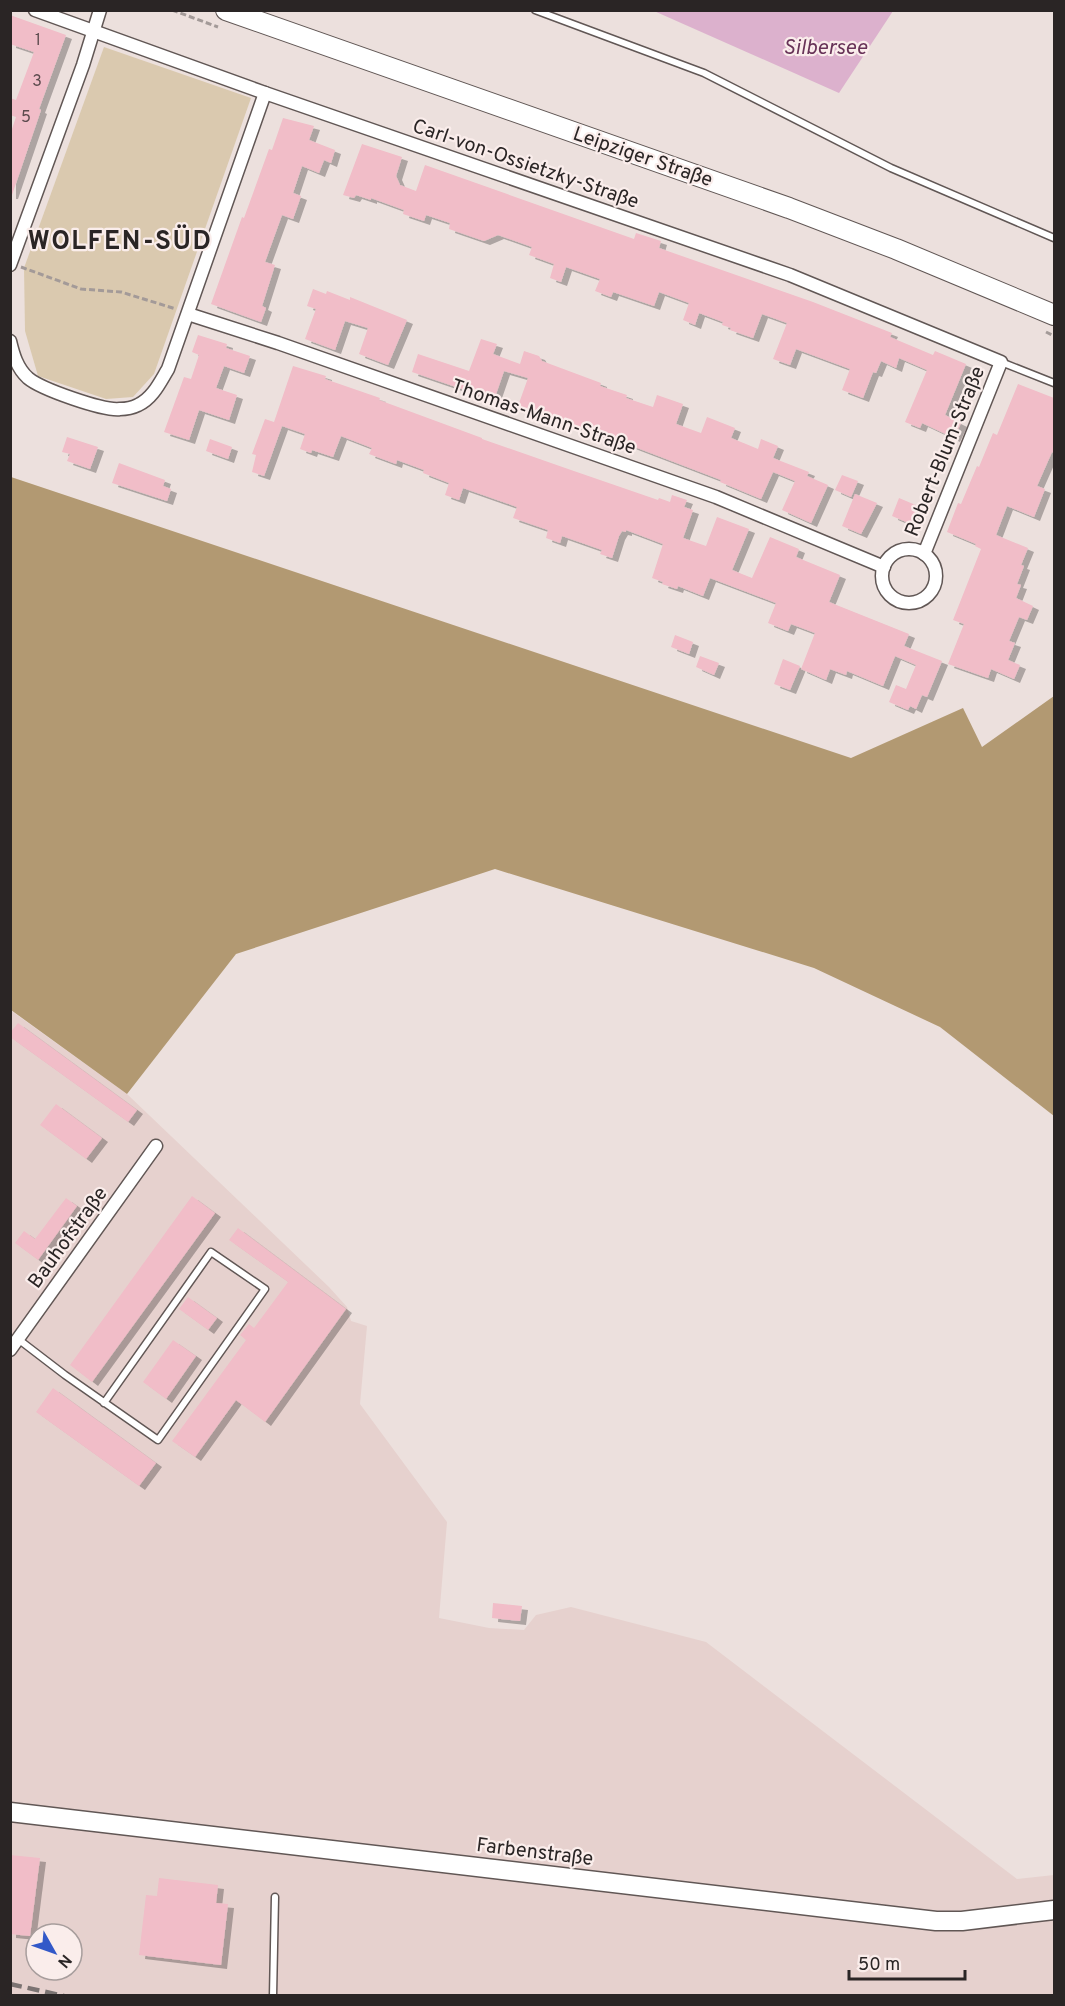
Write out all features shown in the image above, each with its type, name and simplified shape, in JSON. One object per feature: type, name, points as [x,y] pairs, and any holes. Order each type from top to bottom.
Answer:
[{"type":"main road","name":"Leipziger Straße","points":[[226,10],[789,208],[896,249],[1054,315]]},
{"type":"street","name":"Carl-von-Ossietzky-Straße","points":[[35,10],[265,93],[790,275],[1001,362]]},
{"type":"street","points":[[11,265],[79,76],[100,10]]},
{"type":"street","points":[[10,340],[14,358],[26,376],[38,385],[90,404],[119,410],[140,404],[155,392],[168,369],[265,93]]},
{"type":"street","name":"Thomas-Mann-Straße","points":[[188,314],[278,343],[716,497],[884,567]]},
{"type":"street","name":"Robert-Blum-Straße","points":[[924,554],[1001,362]]},
{"type":"street","name":"Robert-Blum-Straße","points":[[905,550],[915,550],[924,554],[930,560],[936,576],[930,592],[917,602],[900,602],[886,591],[882,575],[884,567],[889,558],[905,550]]},
{"type":"street","name":"Bauhofstraße","points":[[10,1350],[156,1146]]},
{"type":"street","name":"Farbenstraße","points":[[10,1812],[936,1921],[962,1921],[1054,1910]]},
{"type":"lane","points":[[535,10],[704,73],[891,168],[1054,238]]},
{"type":"lane","points":[[1001,362],[1054,383]]},
{"type":"lane","points":[[18,1339],[104,1403],[158,1440],[265,1289],[211,1252],[104,1403]]},
{"type":"lane","points":[[273,1995],[275,1897]]},
{"type":"path","points":[[11,265],[81,289],[121,292],[168,307]]},
{"type":"shaded area","points":[[104,47],[251,98],[154,374],[133,397],[106,399],[38,376],[25,331],[24,268]]},
{"type":"shaded area","points":[[11,477],[851,758],[963,708],[982,747],[1054,696],[1054,1116],[940,1027],[814,968],[495,869],[236,954],[127,1094],[11,1010]]},
{"type":"shaded area","points":[[10,1010],[127,1094],[329,1287],[347,1307],[351,1321],[367,1326],[360,1404],[447,1522],[439,1618],[489,1628],[524,1630],[536,1615],[571,1607],[706,1642],[1017,1879],[1054,1875],[1054,1995],[11,1995]]},
{"type":"water","name":"Silbersee","points":[[654,11],[893,11],[839,93]]},
{"type":"building","points":[[10,15],[66,35],[39,109],[41,110],[12,195],[10,195],[10,135],[16,117],[10,115],[10,98],[16,100],[34,52],[10,44]]},
{"type":"building","points":[[283,118],[314,126],[309,140],[335,150],[331,163],[324,160],[319,173],[302,166],[293,193],[301,196],[293,219],[282,215],[265,262],[275,265],[262,306],[266,308],[261,322],[211,304],[242,217],[244,218]]},
{"type":"building","points":[[362,144],[402,157],[396,176],[400,185],[416,191],[425,165],[634,239],[636,233],[661,241],[659,248],[813,302],[892,333],[890,337],[933,355],[935,351],[966,364],[945,415],[961,423],[954,438],[922,423],[920,428],[905,422],[927,370],[899,358],[896,368],[881,361],[876,373],[873,372],[863,398],[842,390],[850,369],[796,349],[790,365],[773,359],[787,323],[762,314],[753,338],[730,330],[731,328],[722,325],[723,322],[699,313],[695,325],[683,320],[689,303],[659,292],[654,306],[613,292],[611,297],[595,291],[600,279],[566,267],[561,282],[550,278],[554,264],[529,255],[532,247],[498,235],[484,241],[449,229],[450,223],[426,215],[424,221],[403,214],[404,210],[371,198],[371,200],[356,195],[354,198],[343,195]]},
{"type":"building","points":[[313,289],[326,294],[327,291],[350,300],[350,297],[407,320],[388,365],[359,354],[368,328],[345,321],[335,350],[305,339],[316,309],[307,306]]},
{"type":"building","points":[[198,335],[227,344],[226,348],[250,356],[244,373],[224,366],[216,388],[237,395],[229,420],[199,410],[189,440],[164,432],[184,377],[191,379],[199,355],[192,352]]},
{"type":"building","points":[[481,339],[497,344],[493,354],[520,364],[524,351],[539,356],[542,361],[601,383],[600,386],[627,395],[626,398],[653,407],[657,395],[683,404],[676,424],[701,433],[707,417],[735,428],[731,438],[758,449],[761,439],[778,446],[773,458],[809,472],[807,476],[828,485],[811,523],[782,510],[795,481],[773,472],[761,499],[720,482],[721,480],[518,406],[528,378],[504,371],[494,400],[412,372],[418,354],[469,371]]},
{"type":"building","points":[[293,366],[326,376],[325,379],[380,398],[379,400],[482,439],[658,500],[659,498],[670,502],[672,495],[687,500],[684,507],[693,510],[683,538],[706,546],[717,517],[749,529],[732,570],[752,578],[770,537],[799,549],[796,557],[840,575],[829,602],[909,634],[904,646],[942,661],[927,697],[922,695],[916,709],[910,706],[908,710],[889,702],[896,685],[906,689],[916,665],[895,656],[883,686],[847,671],[846,675],[830,669],[826,680],[801,669],[815,633],[791,624],[788,631],[768,623],[776,603],[710,578],[703,596],[678,586],[677,589],[662,584],[663,582],[652,578],[663,544],[626,530],[626,532],[622,531],[619,536],[612,558],[600,554],[602,550],[562,536],[560,543],[546,538],[548,530],[513,518],[517,507],[463,488],[459,500],[445,495],[449,483],[397,460],[396,464],[369,454],[372,448],[341,436],[333,457],[312,450],[311,453],[300,449],[305,434],[282,426],[264,476],[252,472],[256,455],[252,454],[265,419],[274,422]]},
{"type":"building","points":[[1018,384],[1054,398],[1054,453],[1052,452],[1037,486],[1045,489],[1034,517],[1007,506],[996,535],[1028,548],[1021,565],[1024,566],[1017,584],[1021,585],[1016,598],[1033,606],[1027,620],[1019,617],[1009,641],[1015,643],[1008,660],[1020,665],[1014,679],[991,669],[988,678],[948,664],[964,624],[953,620],[981,549],[975,546],[976,544],[947,532],[958,503],[961,504],[993,433],[997,435]]},
{"type":"building","points":[[67,437],[98,447],[90,469],[67,461],[70,454],[62,452]]},
{"type":"building","points":[[210,439],[232,447],[228,459],[206,451]]},
{"type":"building","points":[[119,463],[165,480],[163,486],[171,489],[167,501],[112,483]]},
{"type":"building","points":[[842,475],[858,481],[851,497],[835,490]]},
{"type":"building","points":[[855,494],[877,503],[861,534],[842,526]]},
{"type":"building","points":[[899,498],[918,506],[911,524],[892,516]]},
{"type":"building","points":[[675,635],[693,642],[689,654],[671,647]]},
{"type":"building","points":[[700,656],[719,663],[714,675],[696,667]]},
{"type":"building","points":[[783,659],[800,666],[790,690],[774,684]]},
{"type":"building","points":[[18,1023],[137,1110],[128,1122],[10,1037],[10,1033]]},
{"type":"building","points":[[56,1104],[102,1138],[86,1159],[40,1125]]},
{"type":"building","points":[[192,1196],[215,1213],[92,1382],[70,1365]]},
{"type":"building","points":[[66,1198],[77,1206],[38,1260],[15,1243],[24,1231],[35,1239]]},
{"type":"building","points":[[238,1228],[346,1309],[265,1422],[236,1400],[195,1457],[172,1441],[246,1340],[240,1335],[249,1324],[254,1328],[288,1282],[229,1240]]},
{"type":"building","points":[[188,1297],[217,1318],[208,1330],[179,1309]]},
{"type":"building","points":[[173,1340],[196,1356],[166,1399],[143,1382]]},
{"type":"building","points":[[53,1388],[156,1463],[139,1486],[36,1412]]},
{"type":"building","points":[[493,1603],[522,1606],[520,1621],[492,1618]]},
{"type":"building","points":[[10,1855],[40,1858],[32,1922],[24,1922],[24,1935],[10,1934]]},
{"type":"building","points":[[159,1878],[218,1885],[216,1903],[228,1904],[221,1965],[139,1955],[146,1895],[157,1896]]},
{"type":"railway","points":[[10,1984],[64,1996]]},
{"type":"district","name":"WOLFEN-SÜD","points":[[120,240]]}]
